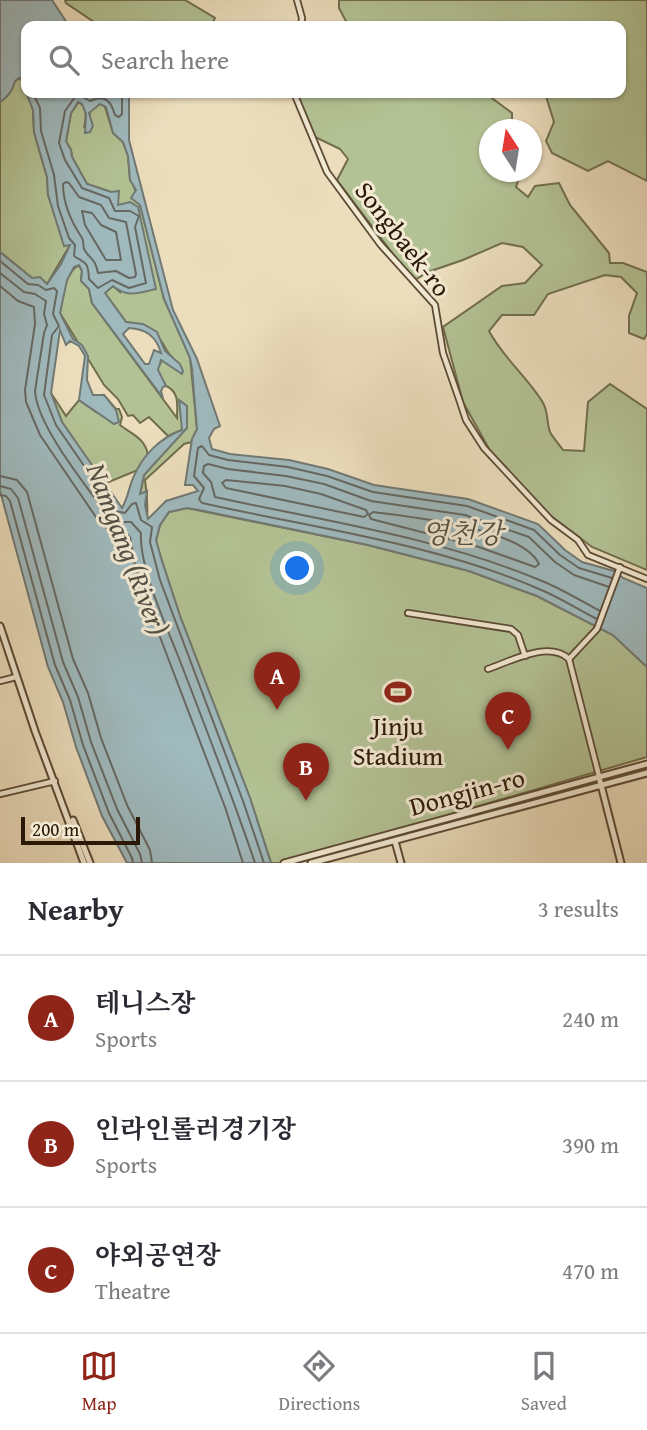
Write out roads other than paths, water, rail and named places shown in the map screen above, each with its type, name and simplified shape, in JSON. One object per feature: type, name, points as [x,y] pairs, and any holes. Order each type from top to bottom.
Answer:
[{"type":"street","points":[[297,0],[302,21]]},
{"type":"street","name":"Songbaek-ro","points":[[296,98],[327,172],[380,244],[435,305],[443,353],[466,419],[484,448],[551,520],[578,540],[588,555],[647,579]]},
{"type":"street","points":[[569,659],[597,629],[621,567]]},
{"type":"street","points":[[408,613],[511,629],[518,635],[525,656]]},
{"type":"street","points":[[0,626],[3,649],[16,677],[84,863]]},
{"type":"street","points":[[488,669],[550,650],[562,652],[569,659],[621,863]]},
{"type":"street","points":[[0,681],[16,677]]},
{"type":"street","points":[[48,763],[90,863]]},
{"type":"street","name":"Dongjin-ro","points":[[284,863],[647,764]]},
{"type":"street","name":"Dongjin-ro","points":[[311,863],[647,773]]},
{"type":"street","points":[[0,794],[55,781]]},
{"type":"street","points":[[395,841],[401,863]]},
{"type":"water","points":[[0,0],[52,0],[66,21],[21,21],[21,79],[15,81],[0,102]]},
{"type":"water","points":[[28,98],[129,98],[129,140],[173,310],[197,359],[220,426],[214,429],[209,438],[212,449],[230,454],[289,460],[328,469],[374,485],[468,499],[538,524],[582,562],[614,571],[623,578],[647,588],[647,667],[613,635],[537,596],[469,571],[368,545],[199,510],[187,508],[169,512],[160,525],[156,540],[161,558],[180,616],[250,798],[271,863],[127,863],[102,816],[76,747],[63,702],[48,667],[0,491],[0,252],[32,278],[40,277],[47,284],[70,245],[64,246],[48,195],[47,177],[34,132],[33,110]],"holes":[[[78,102],[82,104],[86,114],[85,133],[90,132],[93,126],[89,113],[100,104],[106,107],[113,133],[123,142],[128,156],[130,180],[136,190],[131,198],[140,205],[164,299],[190,358],[192,369],[197,429],[192,439],[185,485],[193,485],[198,491],[166,501],[148,519],[145,505],[147,491],[140,494],[144,475],[187,428],[187,406],[179,400],[182,430],[166,438],[147,454],[134,476],[122,508],[62,422],[51,393],[60,330],[66,345],[70,341],[79,346],[85,356],[79,400],[114,424],[119,422],[116,410],[104,395],[93,395],[87,380],[88,356],[82,345],[73,339],[60,313],[67,280],[74,267],[79,265],[82,271],[81,281],[89,289],[92,303],[163,398],[161,391],[166,386],[158,370],[161,360],[182,374],[183,371],[180,364],[165,351],[157,332],[143,324],[126,322],[105,293],[113,286],[128,293],[156,289],[138,207],[130,202],[118,205],[119,191],[111,192],[87,184],[72,157],[66,141],[71,113]],[[129,328],[140,330],[153,338],[161,353],[154,350],[149,364],[145,364],[123,334]]]},
{"type":"place","name":"Jinju Stadium","points":[[398,692]]},
{"type":"place","name":"테니스장","points":[[277,710]]},
{"type":"place","name":"야외공연장","points":[[508,750]]},
{"type":"place","name":"인라인롤러경기장","points":[[306,801]]},
{"type":"water label","name":"영천강","points":[[462,533]]},
{"type":"water label","name":"Namgang (River)","points":[[128,549]]}]
